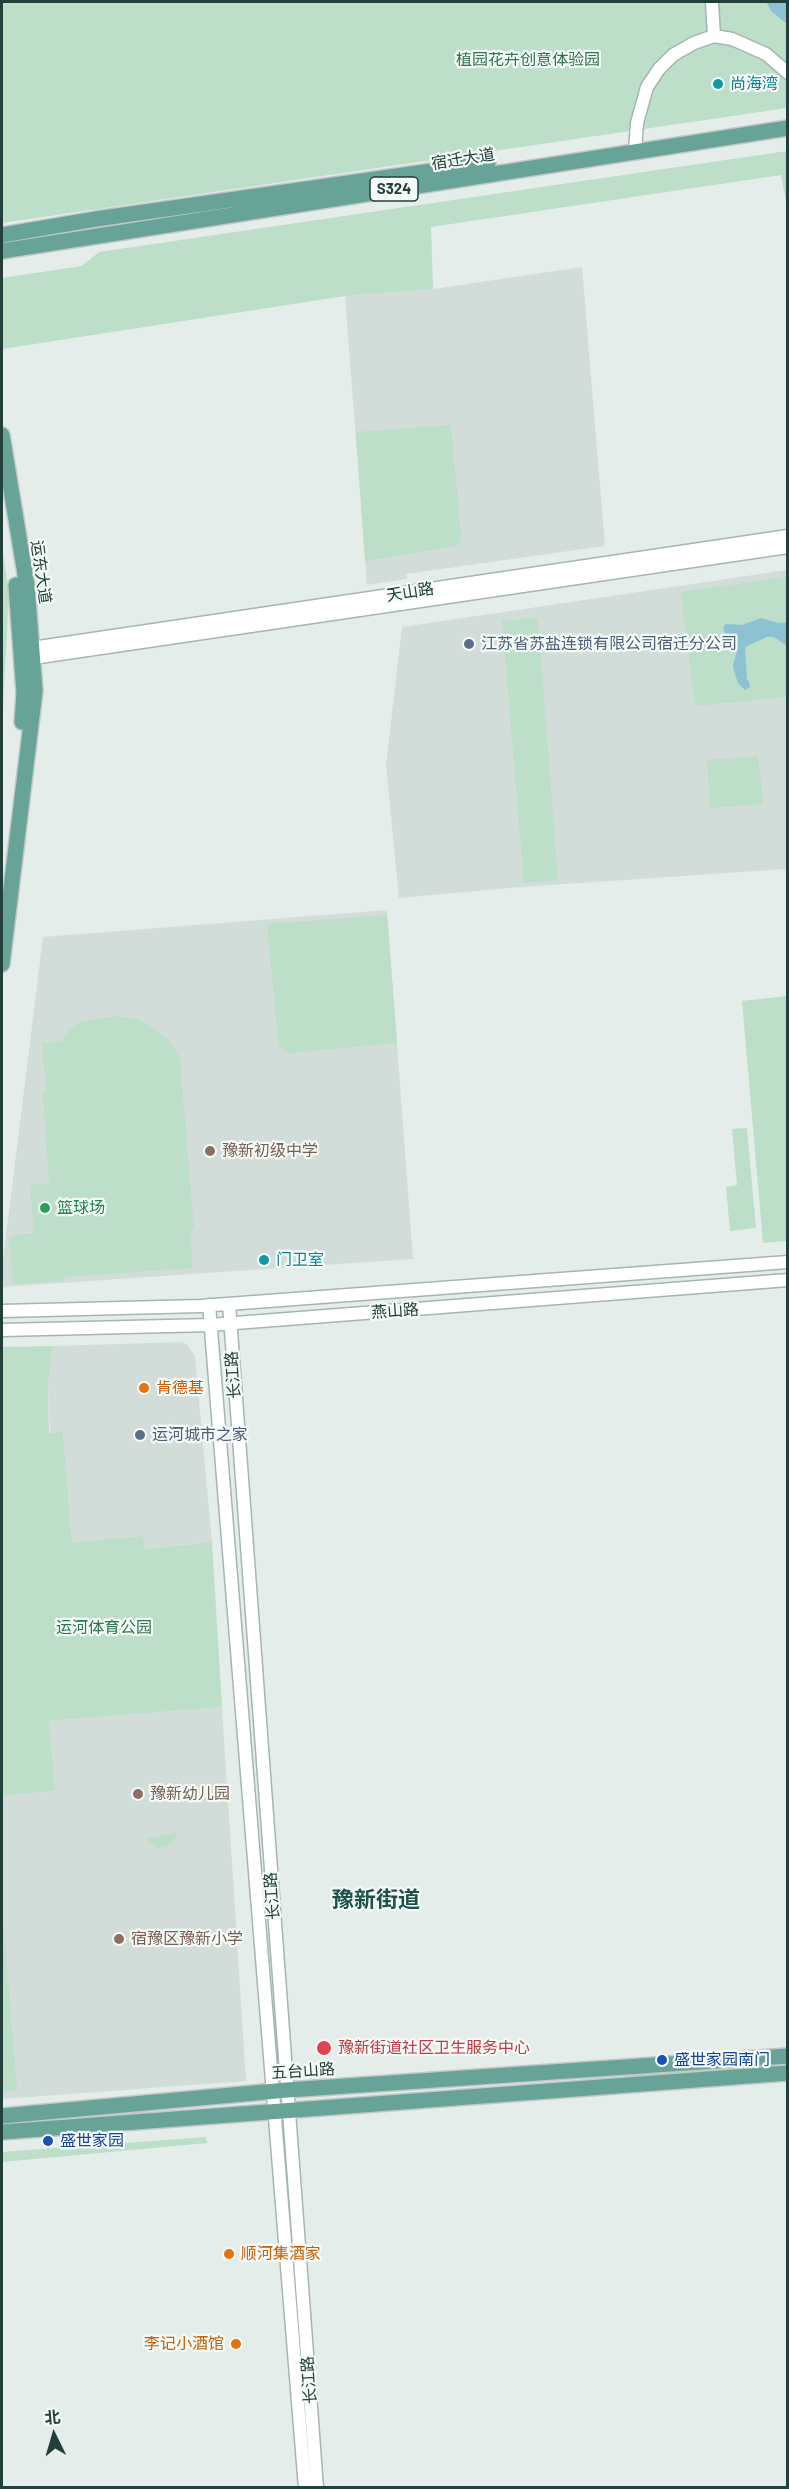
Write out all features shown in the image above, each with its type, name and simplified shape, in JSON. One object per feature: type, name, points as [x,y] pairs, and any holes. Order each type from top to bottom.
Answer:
[{"type":"main road","name":"宿迁大道","points":[[2,251],[788,119]]},
{"type":"main road","name":"宿迁大道","points":[[2,235],[96,219],[635,146],[788,128]]},
{"type":"main road","name":"运东大道","points":[[2,435],[27,586],[34,704],[2,964]]},
{"type":"main road","name":"运东大道","points":[[2,496],[17,587],[24,693],[2,884]]},
{"type":"main road","name":"五台山路","points":[[2,2116],[280,2091],[788,2056]]},
{"type":"main road","points":[[2,2132],[788,2073]]},
{"type":"street","points":[[712,2],[714,36]]},
{"type":"street","points":[[635,146],[645,94],[659,69],[673,55],[694,42],[714,36],[746,44],[766,54],[788,73]]},
{"type":"street","name":"天山路","points":[[32,653],[788,536]]},
{"type":"street","name":"天山路","points":[[32,653],[788,547]]},
{"type":"street","name":"燕山路","points":[[2,1311],[229,1304],[788,1262]]},
{"type":"street","name":"燕山路","points":[[2,1330],[210,1325],[788,1280]]},
{"type":"street","name":"长江路","points":[[229,1304],[280,2091]]},
{"type":"street","name":"长江路","points":[[209,1305],[317,2487]]},
{"type":"street","name":"长江路","points":[[282,2110],[305,2487]]},
{"type":"shaded area","points":[[582,267],[605,546],[406,574],[407,579],[367,585],[345,296],[433,289]]},
{"type":"shaded area","points":[[787,570],[787,869],[521,887],[399,898],[386,765],[402,627]]},
{"type":"shaded area","name":"豫新初级中学","points":[[387,910],[413,1259],[2,1287],[2,1267],[43,937]]},
{"type":"shaded area","name":"运河城市之家","points":[[182,1342],[188,1345],[195,1357],[212,1542],[144,1549],[143,1536],[72,1542],[63,1433],[50,1434],[48,1387],[53,1346]]},
{"type":"shaded area","name":"宿豫区豫新小学","points":[[222,1707],[246,2081],[2,2099],[2,1796],[55,1791],[48,1721]]},
{"type":"green space","name":"植园花卉创意体验园","points":[[2,2],[787,2],[787,108],[2,223]]},
{"type":"green space","points":[[787,151],[787,208],[781,175],[431,227],[433,289],[345,296],[2,349],[2,278],[82,266],[99,252]]},
{"type":"green space","points":[[451,425],[461,536],[459,544],[365,561],[356,432]]},
{"type":"green space","points":[[2,546],[9,594],[2,727]]},
{"type":"green space","points":[[787,577],[787,697],[695,706],[681,592]]},
{"type":"green space","points":[[538,618],[558,880],[524,883],[502,621]]},
{"type":"green space","points":[[758,756],[763,804],[710,808],[707,760]]},
{"type":"green space","points":[[387,915],[397,1043],[290,1053],[285,1051],[279,1046],[278,1039],[267,924]]},
{"type":"green space","points":[[787,996],[787,1241],[763,1243],[742,1001]]},
{"type":"green space","points":[[117,1016],[140,1020],[158,1031],[172,1043],[180,1060],[194,1227],[190,1232],[193,1268],[63,1277],[63,1281],[13,1284],[9,1236],[34,1233],[30,1185],[49,1183],[42,1043],[61,1041],[69,1030],[83,1021]]},
{"type":"green space","points":[[747,1128],[756,1228],[730,1231],[726,1187],[737,1185],[732,1129]]},
{"type":"green space","name":"运河体育公园","points":[[53,1346],[48,1387],[49,1433],[63,1432],[72,1542],[143,1536],[145,1549],[212,1542],[222,1707],[49,1721],[55,1791],[2,1796],[2,1347]]},
{"type":"green space","points":[[176,1832],[175,1840],[167,1847],[157,1848],[147,1841],[147,1839]]},
{"type":"green space","points":[[2,1908],[17,2090],[2,2091]]},
{"type":"green space","points":[[206,2137],[207,2143],[2,2162],[2,2152]]},
{"type":"water","points":[[787,2],[787,24],[771,11],[767,3]]},
{"type":"water","points":[[761,618],[778,623],[787,622],[787,646],[774,637],[767,637],[745,647],[747,680],[750,687],[745,690],[738,683],[734,671],[733,665],[737,651],[726,637],[723,627],[726,624],[742,625]]},
{"type":"place","name":"尚海湾","points":[[718,84]]},
{"type":"place","name":"江苏省苏盐连锁有限公司宿迁分公司","points":[[469,644]]},
{"type":"place","name":"豫新初级中学","points":[[210,1151]]},
{"type":"place","name":"篮球场","points":[[45,1208]]},
{"type":"place","name":"门卫室","points":[[264,1260]]},
{"type":"place","name":"肯德基","points":[[144,1388]]},
{"type":"place","name":"运河城市之家","points":[[140,1435]]},
{"type":"place","name":"豫新幼儿园","points":[[138,1794]]},
{"type":"place","name":"宿豫区豫新小学","points":[[119,1939]]},
{"type":"place","name":"豫新街道社区卫生服务中心","points":[[324,2048]]},
{"type":"place","name":"盛世家园南门","points":[[662,2060]]},
{"type":"place","name":"盛世家园","points":[[48,2141]]},
{"type":"place","name":"顺河集酒家","points":[[229,2254]]},
{"type":"place","name":"李记小酒馆","points":[[236,2344]]},
{"type":"district","name":"豫新街道","points":[[376,1900]]}]
